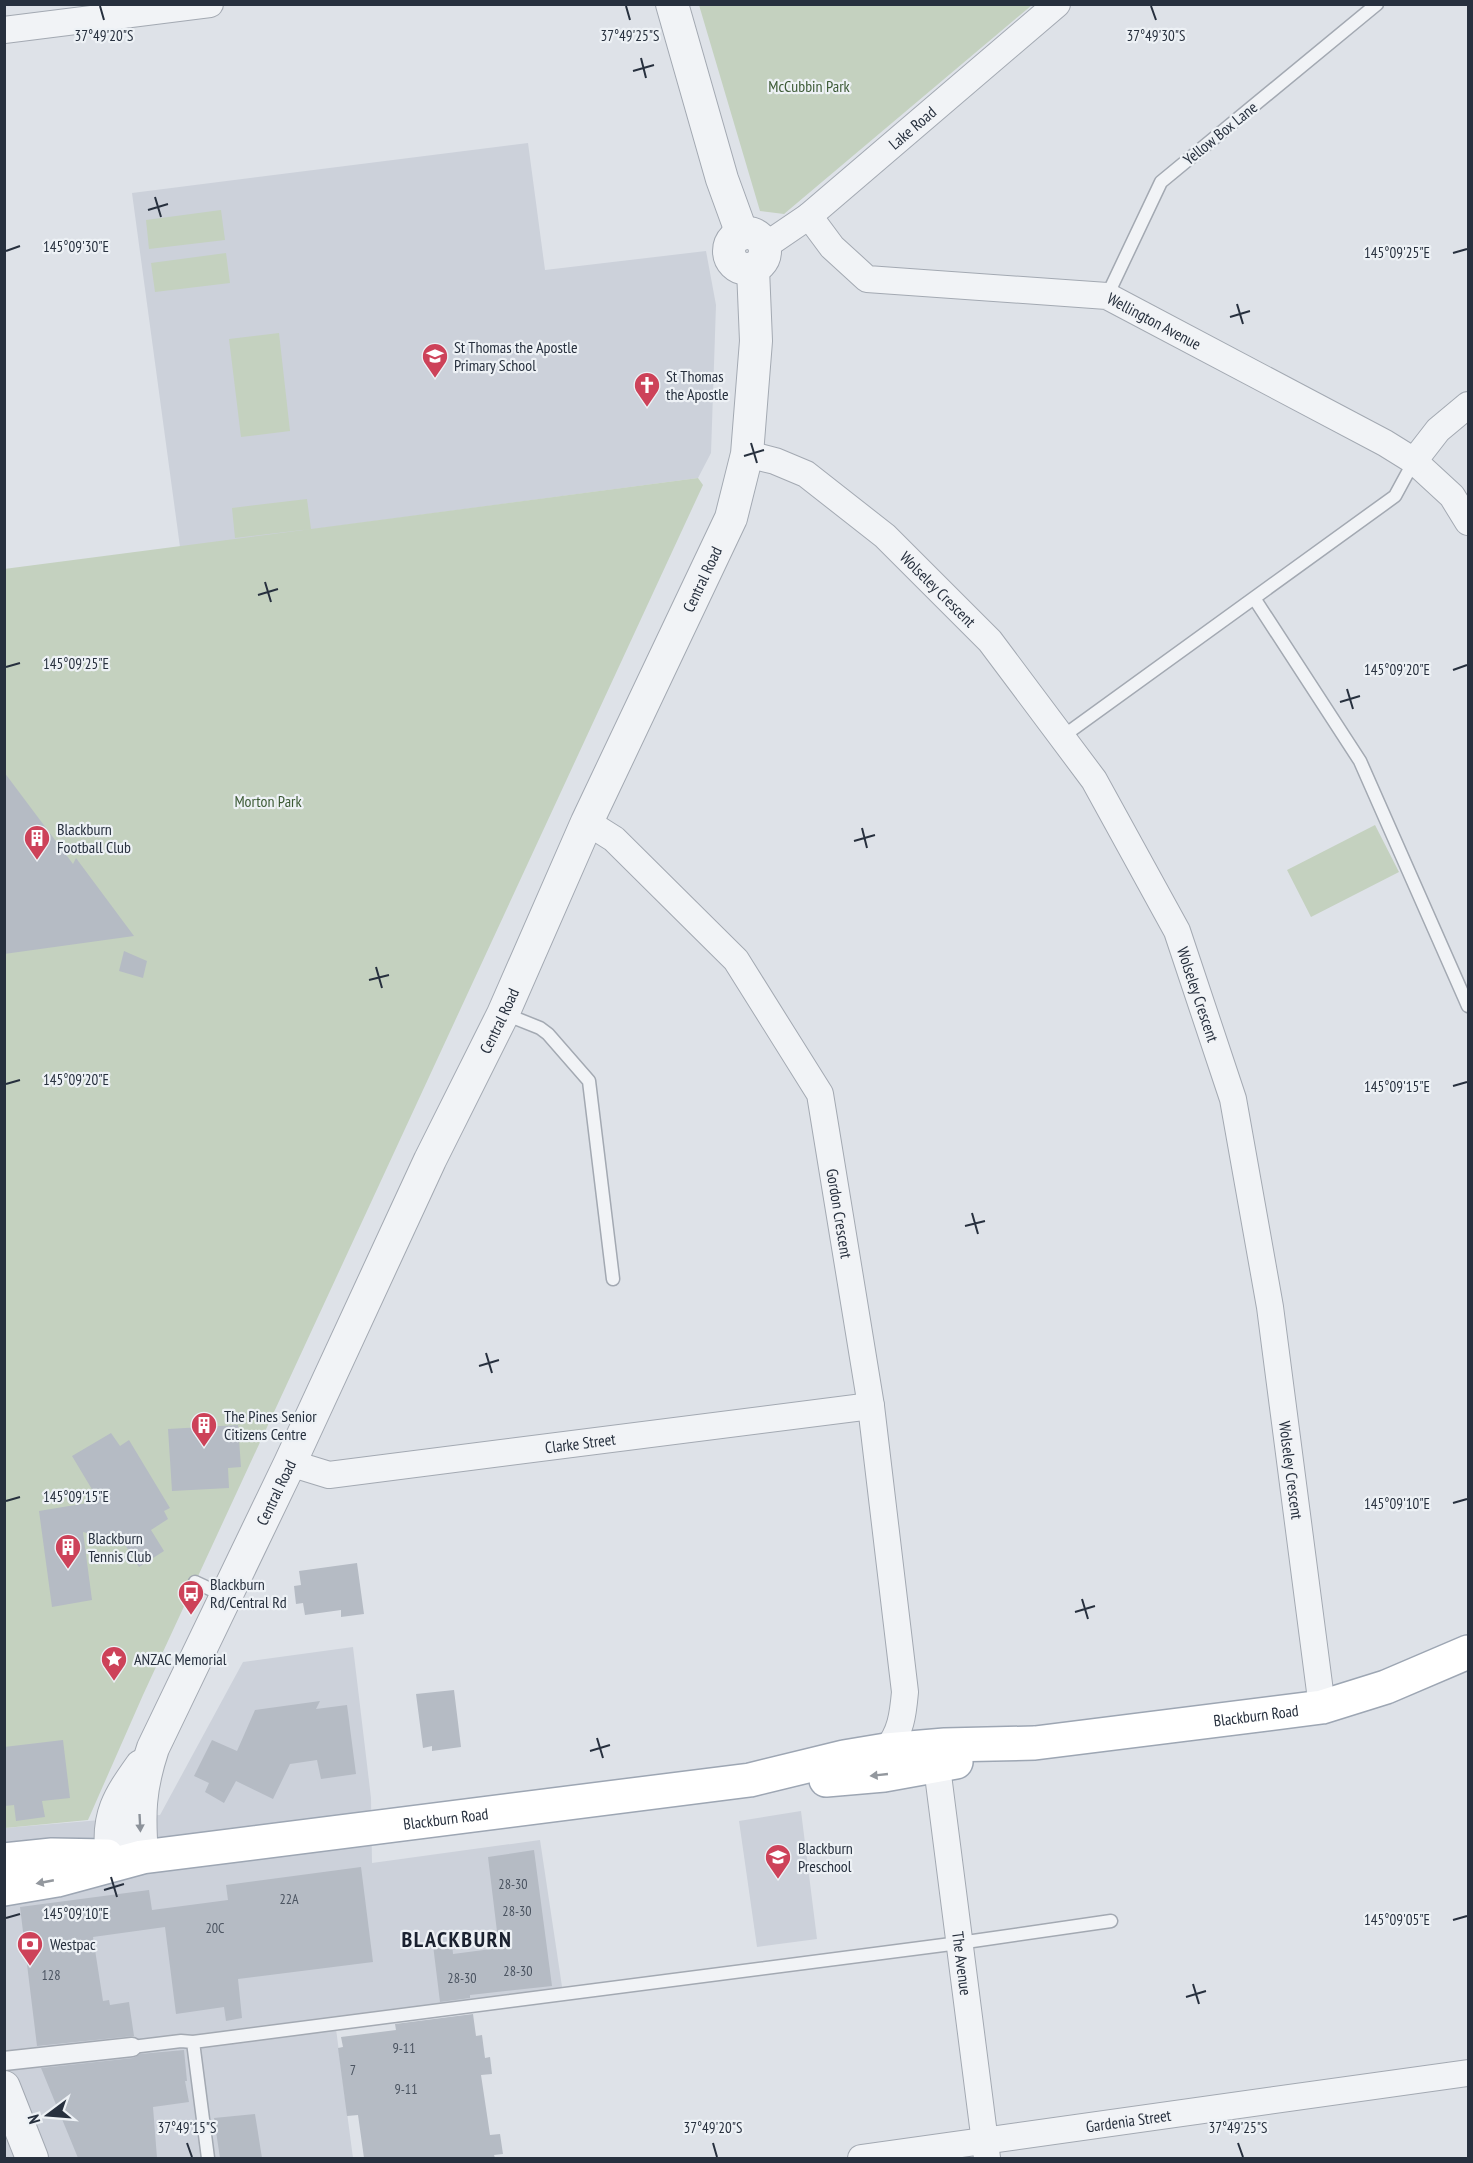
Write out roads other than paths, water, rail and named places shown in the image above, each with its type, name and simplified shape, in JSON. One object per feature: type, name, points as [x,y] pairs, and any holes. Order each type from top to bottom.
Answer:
[{"type":"main road","name":"Blackburn Road","points":[[750,1780],[844,1757],[886,1750],[933,1751],[1035,1743],[1322,1707],[1386,1688],[1468,1652]]},
{"type":"main road","name":"Blackburn Road","points":[[4,1888],[57,1880],[125,1859],[750,1780],[836,1779],[933,1751]]},
{"type":"main road","name":"Blackburn Road","points":[[4,1860],[52,1855],[125,1859]]},
{"type":"street","points":[[4,30],[210,4]]},
{"type":"street","name":"Central Road","points":[[125,1859],[139,1814],[140,1795],[153,1748],[290,1463],[430,1160],[503,1014],[587,822],[731,518],[747,454],[756,341],[754,250],[722,179],[672,4]]},
{"type":"street","name":"Lake Road","points":[[754,250],[809,216],[1057,4]]},
{"type":"street","name":"Wellington Avenue","points":[[809,216],[832,247],[867,279],[1107,296],[1385,443],[1414,461],[1452,496],[1468,522]]},
{"type":"street","points":[[1414,461],[1438,430],[1468,405]]},
{"type":"street","name":"Wolseley Crescent","points":[[747,454],[776,461],[806,474],[885,536],[990,641],[1094,780],[1177,931],[1233,1099],[1270,1307],[1322,1707]]},
{"type":"street","name":"Gordon Crescent","points":[[587,822],[614,839],[736,960],[820,1095],[871,1406],[905,1692],[897,1736],[886,1750]]},
{"type":"street","name":"Clarke Street","points":[[290,1463],[329,1474],[871,1406]]},
{"type":"street","name":"Gordon Crescent","points":[[905,1692],[918,1724],[933,1751]]},
{"type":"street","name":"The Avenue","points":[[933,1751],[986,2150]]},
{"type":"street","points":[[4,2061],[132,2047]]},
{"type":"street","name":"Gardenia Street","points":[[861,2158],[986,2150],[1468,2073]]},
{"type":"street","points":[[4,2087],[32,2158]]},
{"type":"lane","name":"Yellow Box Lane","points":[[1107,296],[1161,182],[1377,4]]},
{"type":"lane","points":[[1062,737],[1395,496],[1414,461]]},
{"type":"lane","points":[[1254,598],[1360,761],[1468,1006]]},
{"type":"lane","points":[[503,1014],[540,1028],[589,1081],[613,1279]]},
{"type":"lane","points":[[195,1582],[226,1597]]},
{"type":"lane","points":[[132,2047],[181,2041],[193,2042],[959,1943],[1111,1921]]},
{"type":"lane","points":[[193,2042],[208,2158]]},
{"type":"place","name":"St Thomas the Apostle Primary School","points":[[435,379]]},
{"type":"place","name":"St Thomas the Apostle","points":[[647,408]]},
{"type":"place","name":"Blackburn Football Club","points":[[37,861]]},
{"type":"place","name":"The Pines Senior Citizens Centre","points":[[204,1448]]},
{"type":"place","name":"Blackburn Tennis Club","points":[[68,1570]]},
{"type":"place","name":"Blackburn Rd/Central Rd","points":[[191,1616]]},
{"type":"place","name":"ANZAC Memorial","points":[[114,1682]]},
{"type":"place","name":"Blackburn Preschool","points":[[778,1880]]},
{"type":"place","name":"Westpac","points":[[30,1967]]},
{"type":"district","name":"BLACKBURN","points":[[457,1939]]},
{"type":"park label","name":"McCubbin Park","points":[[809,86]]},
{"type":"park label","name":"Morton Park","points":[[268,801]]}]
